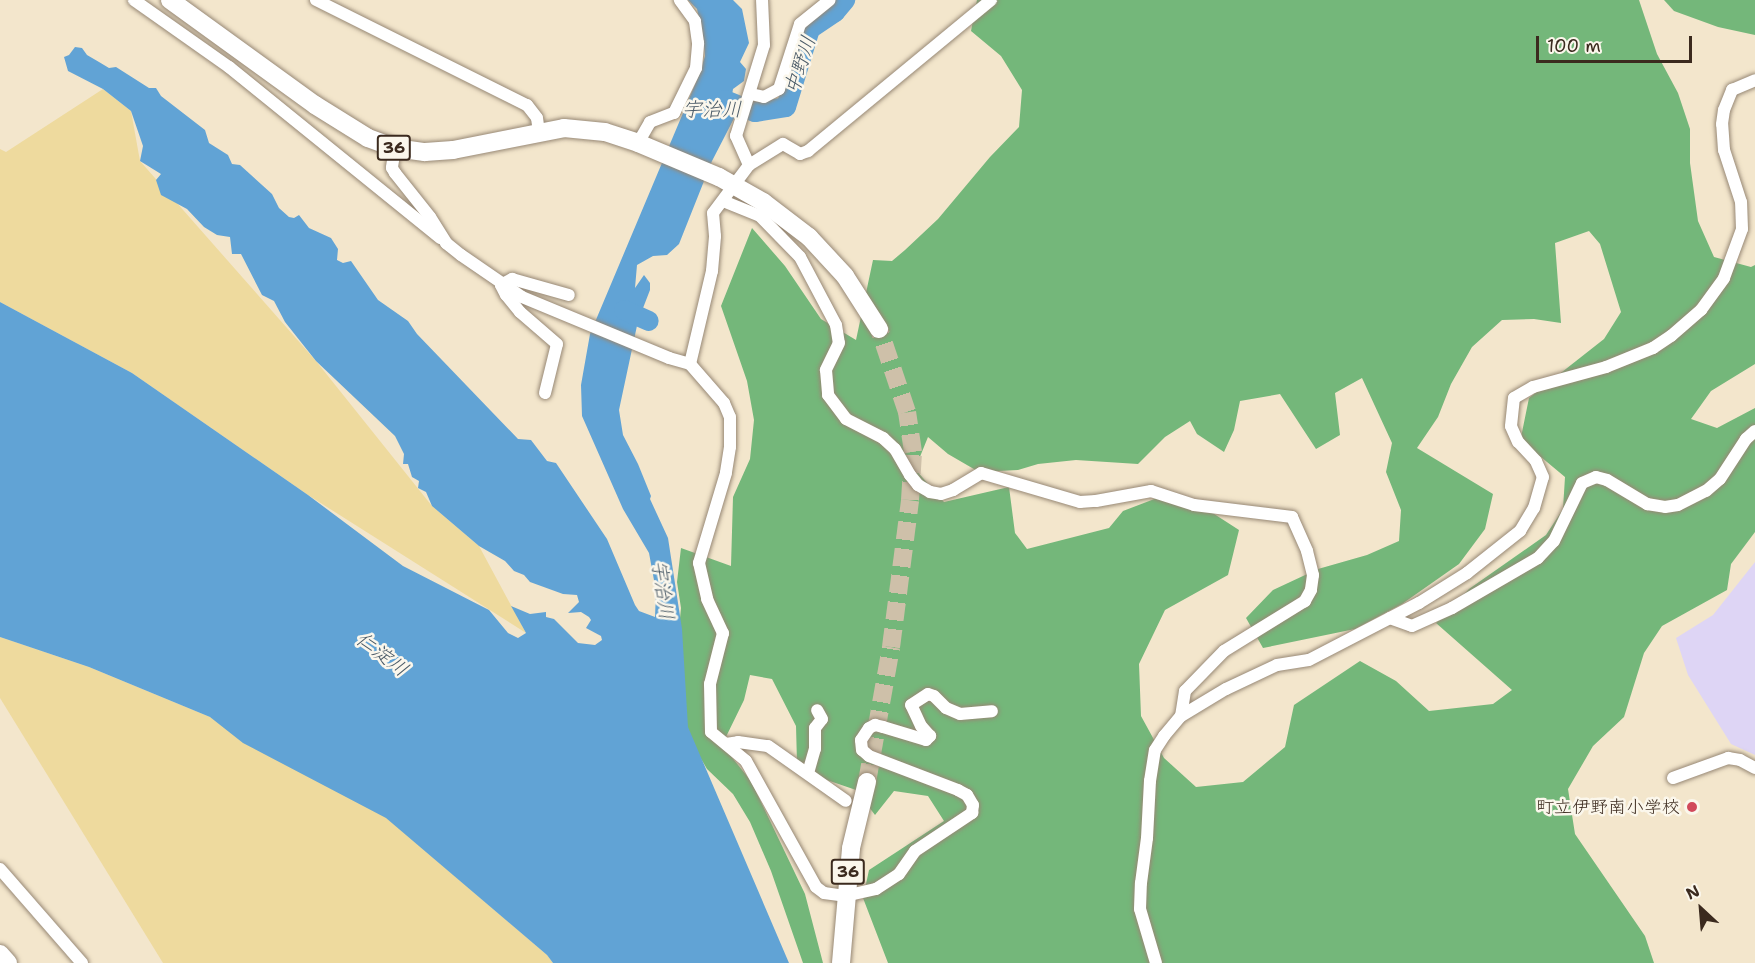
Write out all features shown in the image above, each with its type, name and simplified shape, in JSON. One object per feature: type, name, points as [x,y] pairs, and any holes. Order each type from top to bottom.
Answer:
[{"type":"main road","name":"36","points":[[170,0],[315,105],[368,138],[395,148],[425,152],[453,150],[564,128],[605,132],[638,143],[719,177],[786,217],[809,237],[846,276],[879,329]]},
{"type":"main road","name":"36","points":[[841,963],[850,848],[867,782]]},
{"type":"main road","points":[[0,954],[8,963]]},
{"type":"street","points":[[134,0],[229,68],[501,285],[548,310],[690,364],[718,394],[724,403],[731,425],[726,473],[699,563],[706,599],[723,633],[710,684],[711,732],[746,761],[816,887],[824,893],[845,896],[876,889],[899,874],[915,851],[970,817],[973,809],[967,795],[958,790],[869,756],[862,750],[862,735],[875,725],[926,740],[930,736],[921,726],[911,705],[928,694],[934,696],[946,708],[960,714],[992,711]]},
{"type":"street","points":[[316,0],[527,105],[537,118],[539,132]]},
{"type":"street","points":[[638,143],[650,122],[674,113],[696,68],[698,43],[695,21],[680,0]]},
{"type":"street","points":[[749,165],[736,136],[765,45],[762,0]]},
{"type":"street","points":[[751,94],[764,97],[779,89],[800,24],[830,0]]},
{"type":"street","points":[[690,364],[711,271],[715,236],[713,213],[735,187],[749,165],[783,144],[800,154],[808,152],[991,0]]},
{"type":"street","points":[[1156,963],[1140,909],[1150,781],[1155,750],[1181,716],[1277,664],[1309,660],[1390,618],[1467,573],[1520,531],[1534,508],[1543,477],[1536,461],[1518,442],[1511,426],[1514,398],[1533,387],[1606,367],[1653,348],[1701,310],[1725,278],[1742,229],[1741,202],[1724,150],[1722,124],[1724,110],[1732,90],[1755,81]]},
{"type":"street","points":[[395,148],[392,168],[430,217],[446,243]]},
{"type":"street","points":[[723,201],[760,216],[800,257],[836,325],[839,343],[826,370],[828,395],[846,419],[883,438],[895,449],[918,485],[930,492],[941,494],[954,490],[981,472],[1080,502],[1151,491],[1194,505],[1292,517],[1313,575],[1311,590],[1305,601],[1224,651],[1185,691],[1181,716]]},
{"type":"street","points":[[501,285],[512,279],[569,295]]},
{"type":"street","points":[[501,285],[520,312],[557,344],[544,393]]},
{"type":"street","points":[[1390,618],[1413,626],[1452,608],[1538,558],[1554,541],[1582,483],[1596,477],[1607,480],[1647,504],[1665,507],[1678,505],[1706,491],[1720,479],[1746,439],[1755,431]]},
{"type":"street","points":[[808,773],[816,749],[815,728],[822,719],[817,710]]},
{"type":"street","points":[[726,744],[738,742],[768,746],[846,801]]},
{"type":"street","points":[[1673,778],[1728,758],[1740,760],[1755,768]]},
{"type":"street","points":[[0,869],[82,963]]},
{"type":"shaded area","points":[[1755,562],[1755,755],[1731,744],[1688,675],[1676,638],[1713,615]]},
{"type":"green space","points":[[977,0],[1639,0],[1657,54],[1678,93],[1690,129],[1690,163],[1698,221],[1714,257],[1751,267],[1755,265],[1755,364],[1711,391],[1691,419],[1717,428],[1755,408],[1755,532],[1731,564],[1727,590],[1662,626],[1644,653],[1624,717],[1593,746],[1568,789],[1575,834],[1645,936],[1654,963],[888,963],[863,898],[869,870],[944,821],[928,796],[894,791],[875,815],[856,790],[818,777],[797,763],[796,726],[772,679],[750,675],[744,700],[722,745],[751,781],[805,894],[823,963],[803,963],[771,871],[750,822],[733,794],[707,769],[690,740],[679,712],[678,638],[681,608],[677,582],[681,548],[731,566],[733,497],[750,459],[754,420],[747,381],[721,306],[752,228],[785,266],[821,319],[856,340],[873,260],[892,261],[905,250],[938,219],[990,157],[1019,127],[1022,90],[1001,56],[971,31]],"holes":[[[1589,231],[1600,244],[1621,312],[1604,339],[1529,398],[1519,447],[1541,457],[1565,477],[1563,509],[1546,535],[1469,589],[1436,623],[1512,690],[1493,704],[1429,711],[1396,681],[1360,661],[1294,705],[1285,747],[1243,782],[1196,787],[1164,758],[1141,716],[1139,664],[1165,610],[1228,575],[1239,530],[1208,510],[1170,493],[1123,511],[1109,528],[1027,549],[1015,533],[1009,487],[944,502],[915,469],[928,437],[948,454],[979,472],[1018,470],[1038,464],[1076,460],[1138,464],[1165,437],[1190,421],[1197,434],[1224,452],[1234,430],[1240,401],[1280,394],[1316,449],[1340,435],[1335,393],[1362,378],[1392,443],[1386,472],[1401,510],[1399,541],[1367,555],[1318,569],[1273,590],[1246,618],[1263,648],[1355,629],[1402,604],[1459,564],[1485,529],[1493,494],[1417,448],[1438,417],[1451,384],[1472,347],[1502,320],[1534,319],[1561,323],[1555,243]]]},
{"type":"green space","points":[[1664,0],[1755,0],[1755,35],[1718,27],[1674,11]]},
{"type":"sand","points":[[103,89],[131,111],[140,161],[316,361],[432,506],[479,546],[526,633],[308,495],[132,373],[0,302],[0,149],[6,152]]},
{"type":"sand","points":[[0,637],[89,667],[210,717],[387,818],[547,955],[553,963],[163,963],[0,698]]},
{"type":"water","points":[[688,0],[733,0],[742,9],[749,43],[740,62],[746,69],[744,81],[733,89],[732,95],[742,103],[712,161],[679,244],[667,255],[653,256],[637,265],[635,288],[644,275],[650,283],[650,290],[638,321],[619,410],[623,435],[638,464],[651,496],[650,499],[668,538],[682,629],[688,727],[789,963],[553,963],[547,955],[386,818],[243,743],[210,717],[89,667],[0,637],[0,302],[132,373],[308,495],[403,566],[489,610],[508,633],[518,638],[526,633],[511,606],[530,614],[546,612],[546,617],[554,619],[578,643],[595,645],[602,640],[601,636],[586,628],[591,620],[589,617],[581,612],[568,613],[579,602],[577,595],[563,594],[530,582],[524,575],[514,571],[505,561],[479,546],[432,506],[426,492],[418,488],[419,481],[412,477],[408,464],[403,464],[404,454],[395,436],[316,361],[285,322],[274,301],[262,295],[241,254],[232,254],[230,237],[217,235],[204,227],[187,209],[161,195],[156,180],[161,174],[140,161],[143,146],[131,111],[103,89],[68,71],[64,57],[69,55],[75,47],[82,48],[87,55],[109,68],[116,67],[149,88],[156,88],[161,96],[205,130],[209,143],[228,155],[232,164],[240,165],[272,194],[279,208],[289,217],[294,218],[299,215],[309,228],[331,238],[338,249],[337,260],[343,263],[351,261],[378,300],[408,321],[417,334],[518,439],[531,440],[547,461],[556,463],[607,539],[635,605],[639,611],[655,617],[656,591],[649,553],[623,509],[582,416],[581,385],[590,334],[705,56],[697,9]]},
{"type":"waterway","name":"中野川","points":[[725,100],[755,112],[786,107],[810,29],[835,12],[845,0]]},
{"type":"waterway","points":[[624,310],[649,321]]},
{"type":"tunnel","points":[[867,782],[891,647],[910,500],[913,452],[907,412],[879,329]]},
{"type":"place","name":"町立伊野南小学校","points":[[1692,807]]},
{"type":"water label","name":"宇治川","points":[[712,109]]},
{"type":"water label","name":"宇治川","points":[[663,590]]},
{"type":"water label","name":"仁淀川","points":[[382,654]]}]
